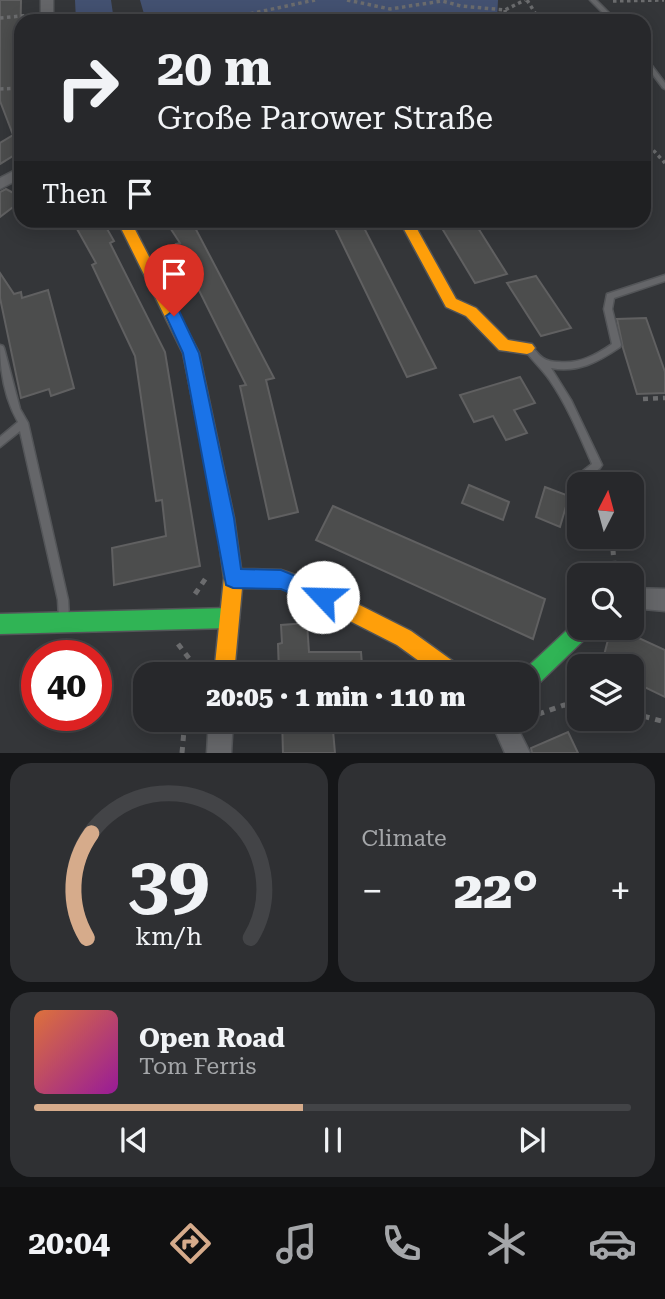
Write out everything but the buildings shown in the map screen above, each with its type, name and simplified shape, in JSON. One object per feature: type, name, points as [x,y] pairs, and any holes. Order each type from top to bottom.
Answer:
[{"type":"street","points":[[127,228],[191,353],[225,518],[233,579],[226,662]]},
{"type":"street","points":[[409,228],[451,303],[471,312],[504,346],[527,348]]},
{"type":"street","points":[[233,579],[281,579],[303,587],[404,638],[437,662]]},
{"type":"street","points":[[644,598],[665,600]]},
{"type":"street","points":[[0,624],[229,618]]},
{"type":"street","points":[[539,669],[570,640]]},
{"type":"street","points":[[219,753],[220,732]]},
{"type":"street","points":[[508,732],[518,753]]},
{"type":"lane","points":[[593,0],[607,14]]},
{"type":"lane","points":[[651,68],[665,87]]},
{"type":"lane","points":[[543,363],[560,368],[584,365],[617,345],[608,309],[610,296],[665,278]]},
{"type":"lane","points":[[0,348],[16,410],[23,423],[63,600],[65,621]]},
{"type":"lane","points":[[527,348],[543,363],[578,422],[597,465],[588,472]]},
{"type":"lane","points":[[0,443],[23,423]]},
{"type":"path","points":[[249,14],[315,0]]},
{"type":"path","points":[[347,0],[390,9],[442,1],[505,10],[526,0]]},
{"type":"path","points":[[612,0],[615,3],[664,0]]},
{"type":"path","points":[[505,10],[505,14]]},
{"type":"path","points":[[651,148],[665,163]]},
{"type":"path","points":[[643,399],[665,398]]},
{"type":"path","points":[[185,599],[193,596],[210,572]]},
{"type":"path","points":[[175,639],[191,662]]},
{"type":"path","points":[[539,714],[567,705]]},
{"type":"path","points":[[644,716],[665,722]]},
{"type":"path","points":[[182,753],[184,732]]},
{"type":"shaded area","points":[[75,0],[111,0],[113,14],[76,14]]},
{"type":"shaded area","points":[[140,0],[498,0],[497,14],[144,14]]},
{"type":"traffic: fast","points":[[0,624],[229,618]]},
{"type":"traffic: fast","points":[[539,669],[570,640]]},
{"type":"traffic: slow","points":[[127,228],[191,353],[225,518],[233,578],[225,662]]},
{"type":"traffic: slow","points":[[409,228],[451,303],[471,312],[504,346],[527,348]]},
{"type":"traffic: slow","points":[[233,578],[281,579],[303,587],[404,638],[437,662]]},
{"type":"route","points":[[174,316],[191,353],[225,518],[233,579],[281,579],[323,597]]}]
